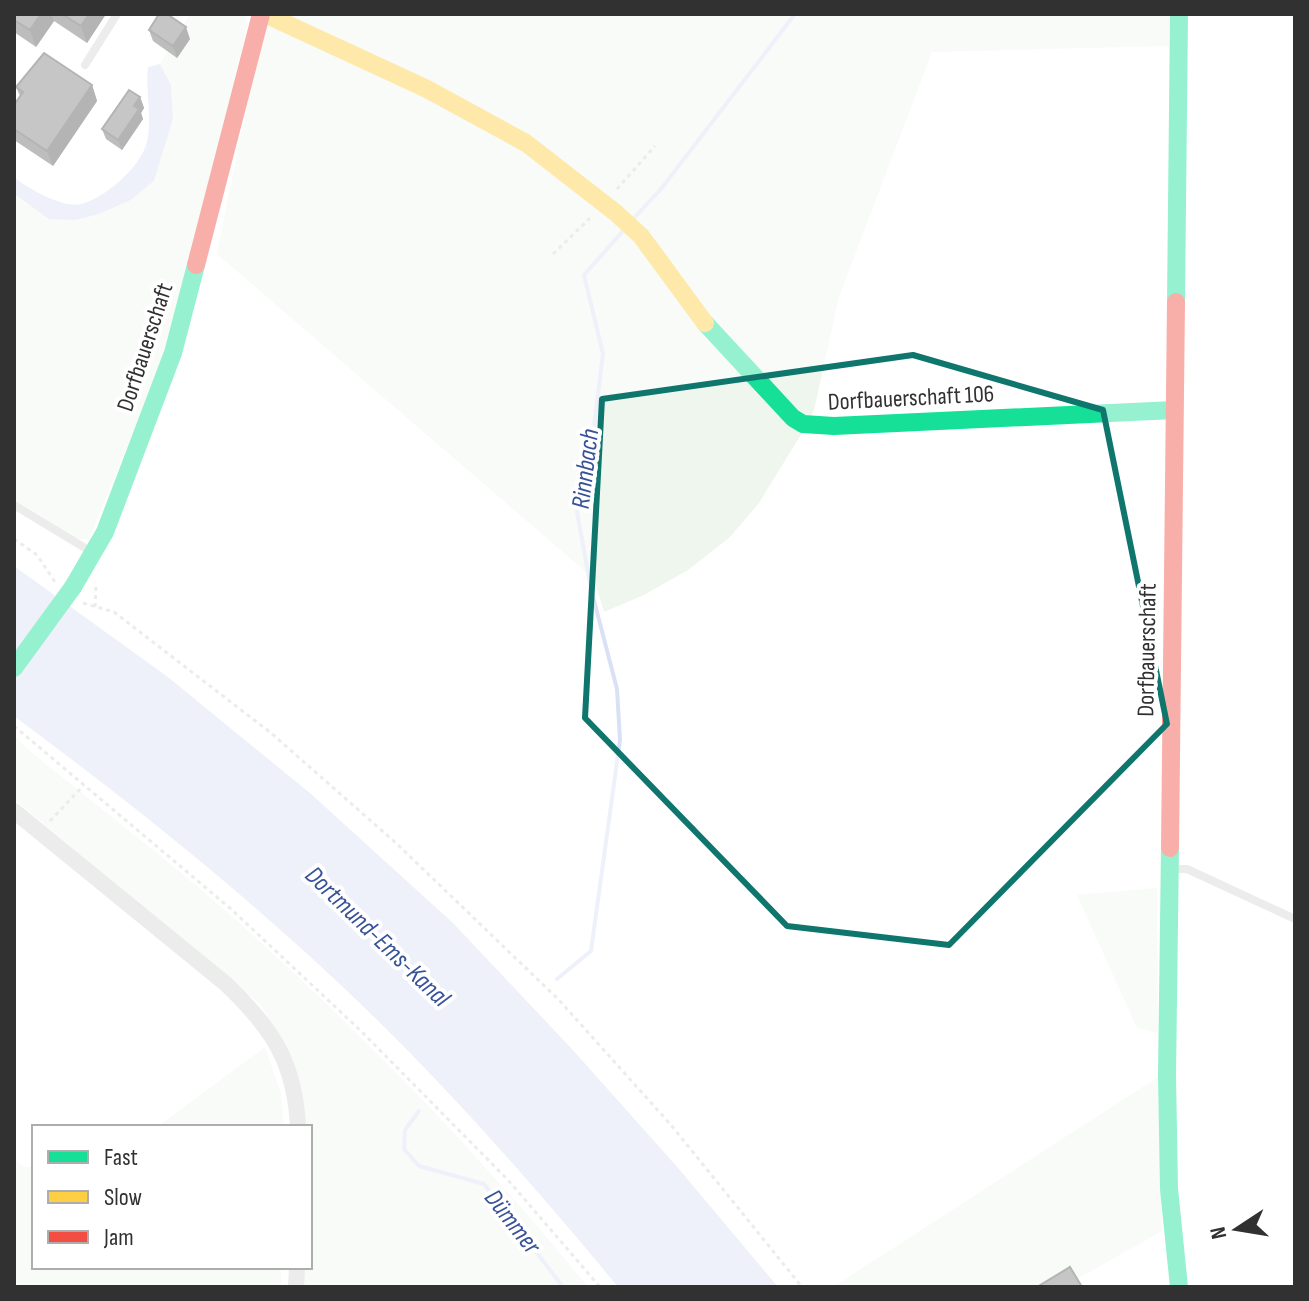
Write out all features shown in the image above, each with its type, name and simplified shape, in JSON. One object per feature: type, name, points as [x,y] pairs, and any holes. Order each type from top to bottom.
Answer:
[{"type":"street","name":"Dorfbauerschaft 106","points":[[263,14],[427,89],[526,143],[641,236],[700,317],[786,411],[803,424],[834,426],[1174,410]]},
{"type":"street","name":"Dorfbauerschaft","points":[[14,668],[69,592],[105,532],[173,353],[263,14]]},
{"type":"street","name":"Dorfbauerschaft","points":[[1179,14],[1168,869],[1169,1189],[1179,1287]]},
{"type":"street","points":[[14,811],[226,984],[254,1011],[284,1055],[295,1092],[298,1125]]},
{"type":"lane","points":[[85,65],[117,14]]},
{"type":"lane","points":[[14,505],[94,554]]},
{"type":"lane","points":[[1168,869],[1187,869],[1295,919]]},
{"type":"path","points":[[14,539],[37,555],[69,592],[95,607],[114,612],[271,733],[396,843],[559,1000],[671,1125],[802,1287]]},
{"type":"path","points":[[95,607],[97,588]]},
{"type":"path","points":[[14,726],[231,909],[361,1031],[508,1180],[600,1287]]},
{"type":"path","points":[[39,832],[83,786]]},
{"type":"highlighted area","points":[[913,355],[1103,410],[1167,724],[949,945],[787,926],[585,718],[602,399]]},
{"type":"shaded area","points":[[190,14],[246,14],[247,29],[166,352],[89,539],[77,539],[14,500],[14,194],[27,205],[99,214],[131,200],[154,181],[173,119],[171,85],[160,64]]},
{"type":"shaded area","points":[[258,14],[1170,14],[1169,46],[932,52],[839,297],[814,410],[805,428],[759,503],[729,538],[688,570],[644,595],[604,612],[594,579],[217,254],[258,50]]},
{"type":"shaded area","points":[[14,734],[25,747],[202,891],[323,1000],[460,1139],[588,1287],[298,1287],[299,1269],[312,1269],[312,1125],[301,1125],[288,1052],[261,1005],[14,799]]},
{"type":"shaded area","points":[[1157,888],[1158,1033],[1137,1028],[1077,895]]},
{"type":"shaded area","points":[[265,1047],[281,1094],[284,1125],[160,1125]]},
{"type":"shaded area","points":[[1158,1077],[1162,1231],[1063,1287],[833,1287]]},
{"type":"shaded area","points":[[14,1159],[25,1167],[32,1167],[32,1269],[281,1269],[281,1287],[14,1287]]},
{"type":"water","points":[[160,64],[171,85],[173,119],[154,181],[131,200],[99,214],[75,220],[49,219],[14,194],[14,177],[36,192],[74,205],[100,196],[119,182],[135,165],[148,140],[148,67]]},
{"type":"water","name":"Dortmund-Ems-Kanal","points":[[14,566],[168,677],[310,793],[453,923],[572,1049],[778,1287],[618,1287],[468,1115],[331,976],[199,860],[14,716]]},
{"type":"building","points":[[14,14],[41,14],[30,30],[14,20]]},
{"type":"building","points":[[62,14],[89,14],[81,26]]},
{"type":"building","points":[[159,14],[167,14],[186,27],[173,46],[149,30]]},
{"type":"building","points":[[44,53],[92,85],[47,151],[14,129],[14,105],[23,92],[16,87]]},
{"type":"building","points":[[129,90],[140,97],[134,106],[139,109],[118,140],[102,129]]},
{"type":"building","points":[[1070,1267],[1082,1287],[1037,1287]]},
{"type":"waterway","name":"Rinnbach","points":[[633,219],[661,189],[795,14]]},
{"type":"waterway","name":"Rinnbach","points":[[557,979],[591,951],[620,740],[617,689],[591,589],[577,512],[593,435],[603,354],[584,275],[622,232]]},
{"type":"waterway","name":"Dümmer","points":[[419,1111],[405,1130],[404,1149],[419,1166],[484,1184],[563,1287]]},
{"type":"traffic: fast","points":[[1176,302],[1179,14]]},
{"type":"traffic: fast","points":[[73,587],[105,532],[173,353],[196,265]]},
{"type":"traffic: fast","points":[[705,323],[793,418],[803,424],[834,426],[1174,410]]},
{"type":"traffic: fast","points":[[14,668],[73,587]]},
{"type":"traffic: fast","points":[[1170,848],[1169,1189],[1179,1287]]},
{"type":"traffic: slow","points":[[265,14],[427,89],[526,143],[641,236],[705,323]]},
{"type":"traffic: jam","points":[[196,265],[261,14]]},
{"type":"traffic: jam","points":[[1170,848],[1176,302]]}]
